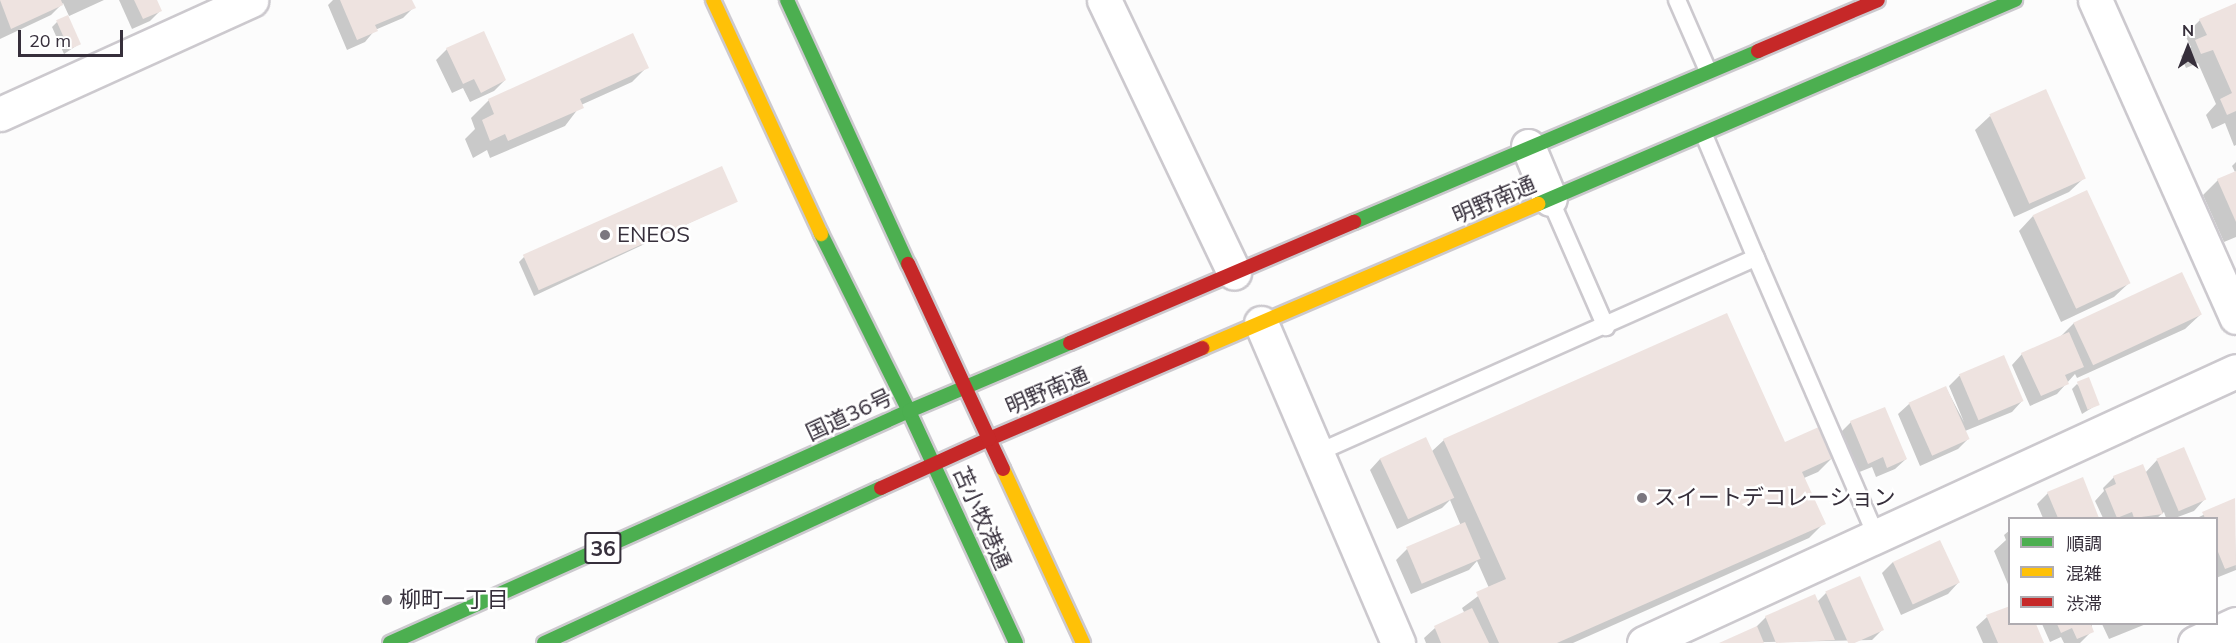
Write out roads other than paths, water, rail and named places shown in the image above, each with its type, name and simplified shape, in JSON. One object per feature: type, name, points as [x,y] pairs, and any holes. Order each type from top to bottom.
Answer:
[{"type":"main road","name":"国道36号","points":[[390,643],[909,411],[862,323],[713,0]]},
{"type":"main road","points":[[544,643],[989,439],[787,0]]},
{"type":"main road","name":"明野南通","points":[[909,411],[1528,146],[1878,0]]},
{"type":"main road","name":"明野南通","points":[[989,439],[2015,0]]},
{"type":"main road","name":"苫小牧港通","points":[[909,411],[1016,643]]},
{"type":"main road","name":"苫小牧港通","points":[[989,439],[1083,643]]},
{"type":"street","points":[[0,114],[251,0]]},
{"type":"street","points":[[1104,0],[1234,273]]},
{"type":"street","points":[[2095,0],[2236,317]]},
{"type":"street","points":[[1528,146],[1550,199]]},
{"type":"street","points":[[1261,322],[1398,643]]},
{"type":"street","points":[[1644,643],[2236,371]]},
{"type":"street","points":[[2195,643],[2236,624]]},
{"type":"lane","points":[[1677,0],[1708,71]]},
{"type":"lane","points":[[1704,135],[1877,537]]},
{"type":"lane","points":[[1550,199],[1605,327]]},
{"type":"lane","points":[[1317,453],[1756,258]]},
{"type":"place","name":"ENEOS","points":[[605,235]]},
{"type":"place","name":"スイートデコレーション","points":[[1642,498]]},
{"type":"place","name":"柳町一丁目","points":[[387,600]]}]
